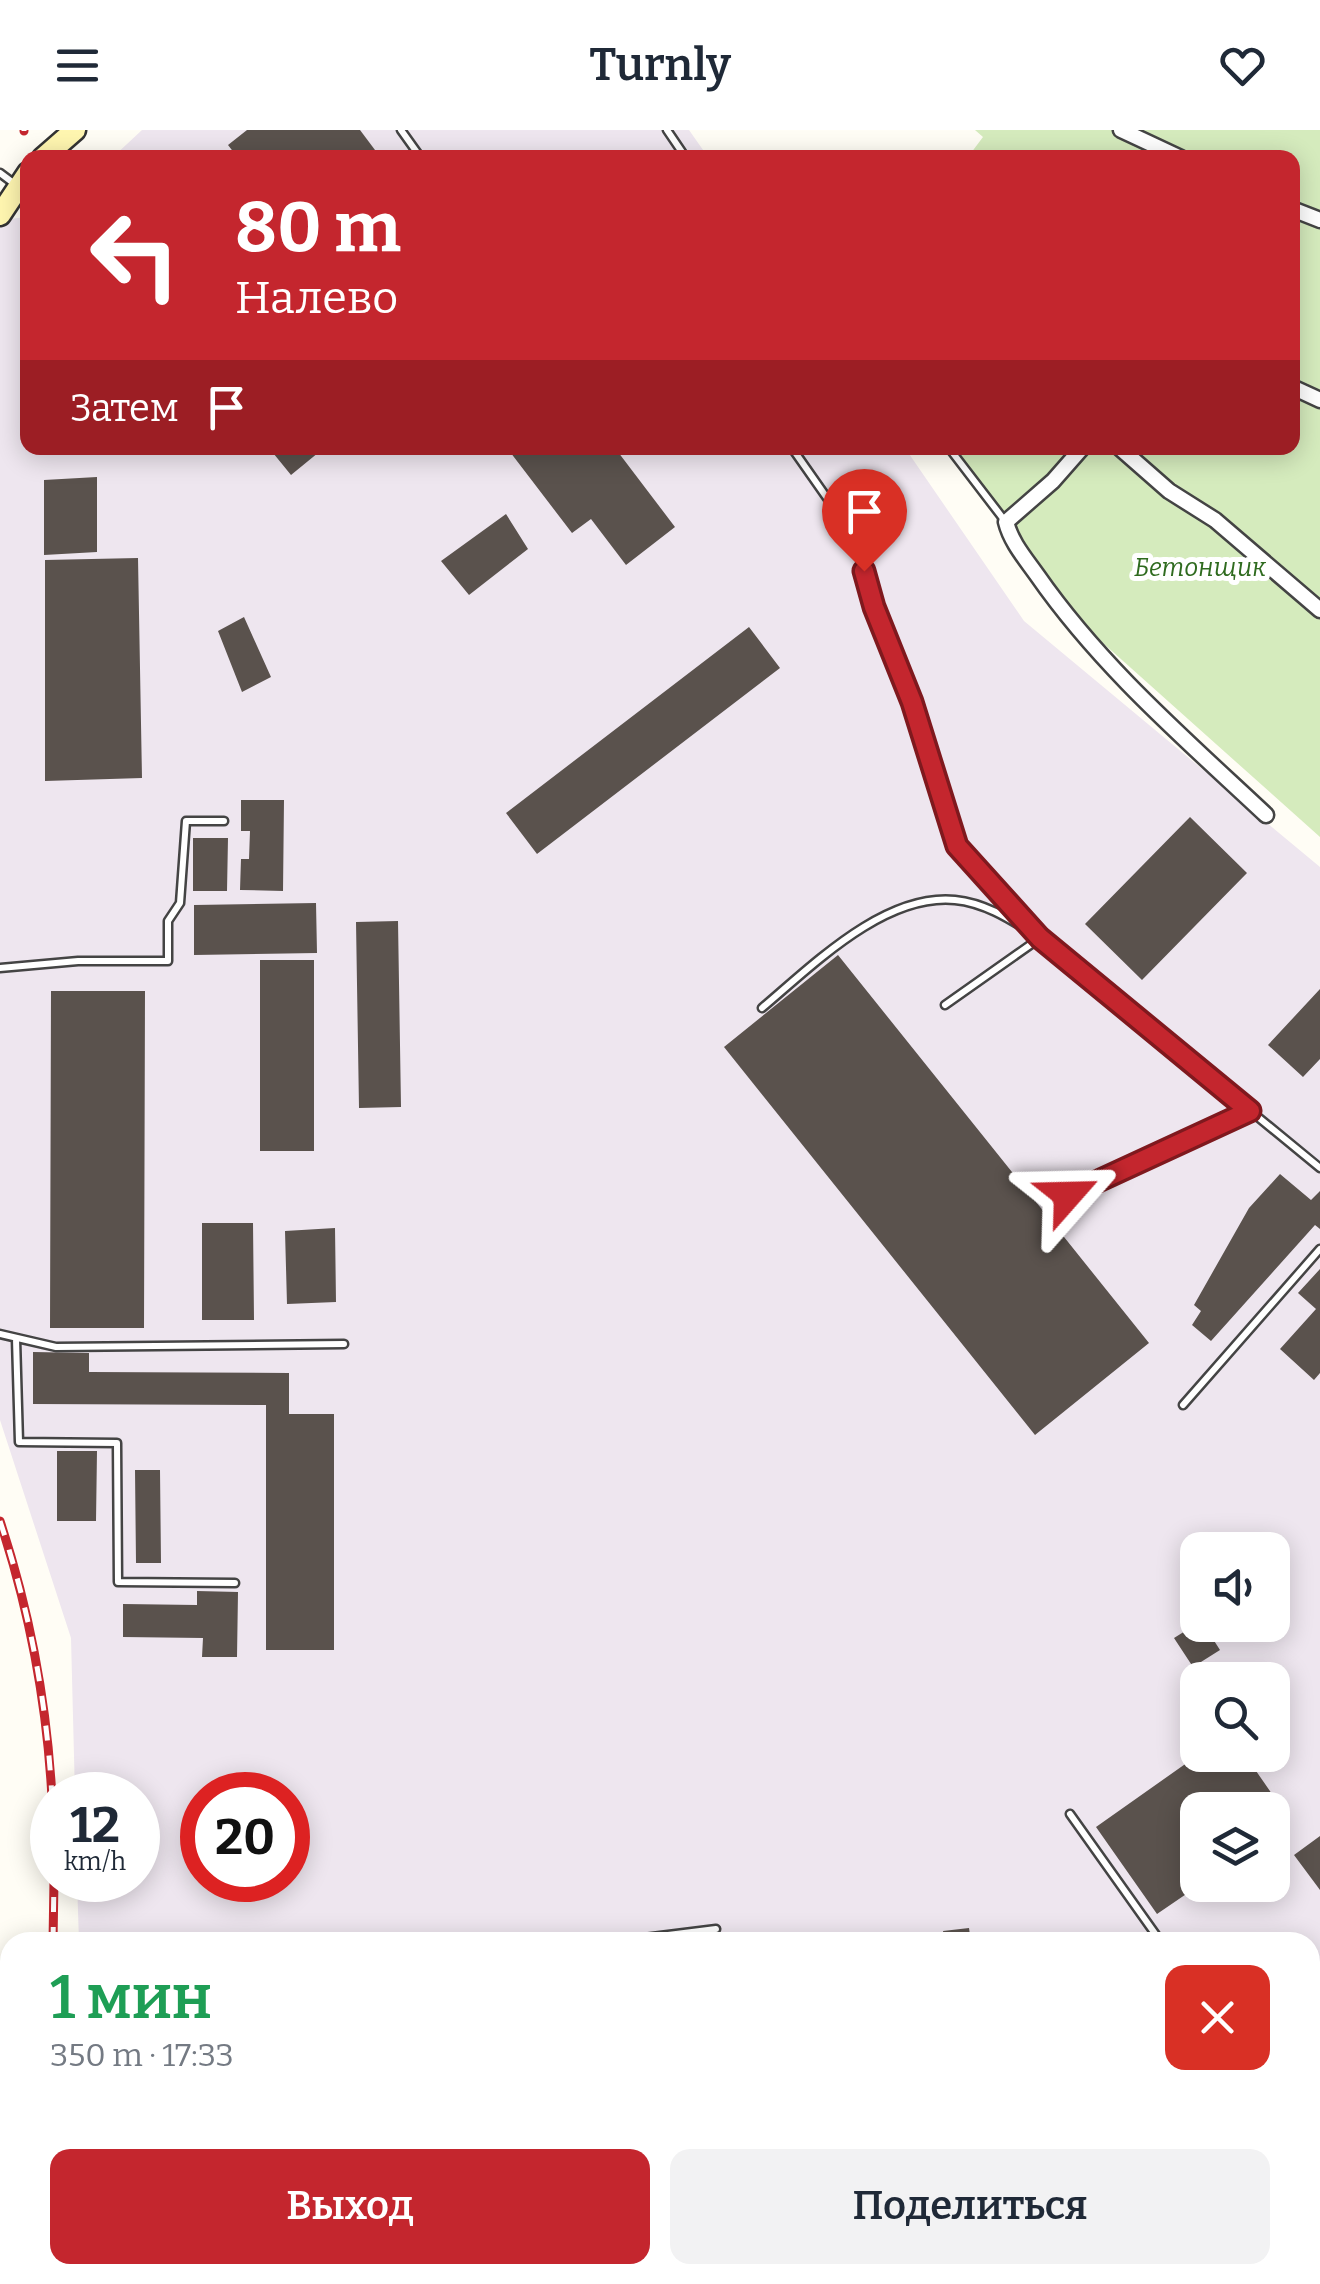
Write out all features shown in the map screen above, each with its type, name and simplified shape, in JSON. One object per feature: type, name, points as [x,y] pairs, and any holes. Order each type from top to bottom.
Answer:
[{"type":"street","points":[[52,150],[76,130]]},
{"type":"street","points":[[1121,130],[1164,150]]},
{"type":"street","points":[[0,215],[15,177]]},
{"type":"street","points":[[1076,455],[1006,522],[1009,534],[1109,668],[1266,815]]},
{"type":"street","points":[[1128,455],[1170,491],[1215,520],[1320,610]]},
{"type":"lane","points":[[797,455],[854,534],[874,607],[912,702],[957,846],[1040,938]]},
{"type":"lane","points":[[954,455],[1006,522]]},
{"type":"lane","points":[[0,968],[78,961],[168,961],[168,921],[180,903],[186,821],[224,822]]},
{"type":"lane","points":[[762,1008],[849,936],[908,906],[954,900],[998,912],[1040,938],[1320,1168]]},
{"type":"lane","points":[[946,1004],[1040,938]]},
{"type":"lane","points":[[1068,1195],[1250,1111]]},
{"type":"lane","points":[[1183,1405],[1320,1250]]},
{"type":"lane","points":[[0,1334],[56,1347],[344,1344]]},
{"type":"lane","points":[[16,1339],[18,1442],[117,1443],[118,1582],[236,1582]]},
{"type":"lane","points":[[1070,1814],[1155,1932]]},
{"type":"lane","points":[[692,1932],[716,1929]]},
{"type":"shaded area","points":[[142,130],[689,130],[703,150],[121,150]]},
{"type":"shaded area","points":[[20,218],[20,455],[910,455],[1024,621],[1320,867],[1320,1932],[79,1932],[78,1902],[160,1902],[160,1772],[74,1772],[71,1638],[0,1420],[0,220]]},
{"type":"green space","name":"Бетонщик","points":[[975,130],[1320,130],[1320,837],[1056,601],[961,455],[1300,455],[1300,150],[973,150],[983,137]]},
{"type":"building","points":[[247,130],[360,130],[375,150],[232,150],[228,145]]},
{"type":"building","points":[[275,455],[315,455],[291,475]]},
{"type":"building","points":[[512,455],[620,455],[675,527],[626,565],[591,519],[572,533]]},
{"type":"building","points":[[97,477],[97,552],[44,555],[44,480]]},
{"type":"building","points":[[506,514],[528,549],[469,595],[441,561]]},
{"type":"building","points":[[138,558],[142,778],[45,781],[45,560]]},
{"type":"building","points":[[244,617],[271,677],[242,692],[218,631]]},
{"type":"building","points":[[749,627],[780,668],[537,854],[506,813]]},
{"type":"building","points":[[241,800],[284,800],[283,891],[240,890],[241,859],[249,859],[250,831],[241,831]]},
{"type":"building","points":[[1190,817],[1247,873],[1142,980],[1085,924]]},
{"type":"building","points":[[193,838],[228,838],[227,891],[193,891]]},
{"type":"building","points":[[316,903],[317,953],[194,955],[194,905]]},
{"type":"building","points":[[398,921],[401,1107],[359,1108],[356,922]]},
{"type":"building","points":[[838,955],[1149,1343],[1035,1435],[724,1047]]},
{"type":"building","points":[[260,960],[314,960],[314,1151],[260,1151]]},
{"type":"building","points":[[1320,989],[1320,1059],[1303,1077],[1268,1045]]},
{"type":"building","points":[[51,991],[145,991],[144,1328],[50,1328]]},
{"type":"building","points":[[1280,1174],[1311,1200],[1320,1191],[1320,1229],[1315,1225],[1211,1341],[1192,1325],[1201,1311],[1194,1305],[1249,1208]]},
{"type":"building","points":[[202,1223],[253,1223],[254,1320],[202,1320]]},
{"type":"building","points":[[335,1228],[336,1302],[287,1304],[285,1231]]},
{"type":"building","points":[[1320,1269],[1320,1373],[1314,1380],[1280,1349],[1316,1309],[1298,1293]]},
{"type":"building","points":[[33,1352],[89,1353],[89,1372],[289,1373],[289,1414],[334,1414],[334,1650],[266,1650],[266,1405],[33,1404]]},
{"type":"building","points":[[57,1451],[97,1451],[96,1521],[57,1521]]},
{"type":"building","points":[[135,1470],[160,1470],[161,1563],[136,1563]]},
{"type":"building","points":[[197,1591],[238,1592],[237,1657],[202,1657],[203,1638],[123,1637],[123,1604],[197,1605]]},
{"type":"building","points":[[1180,1634],[1180,1642],[1215,1642],[1220,1650],[1201,1662],[1190,1662],[1174,1638]]},
{"type":"building","points":[[1180,1768],[1180,1772],[1257,1772],[1271,1792],[1180,1792],[1180,1898],[1157,1914],[1096,1827]]},
{"type":"building","points":[[1320,1836],[1320,1890],[1294,1855]]},
{"type":"building","points":[[969,1928],[970,1932],[943,1932]]},
{"type":"railway","points":[[0,1521],[35,1658],[50,1772]]},
{"type":"railway","points":[[53,1932],[54,1902]]},
{"type":"route","points":[[864,571],[912,702],[957,846],[1040,938],[1250,1111],[1068,1195]]}]
